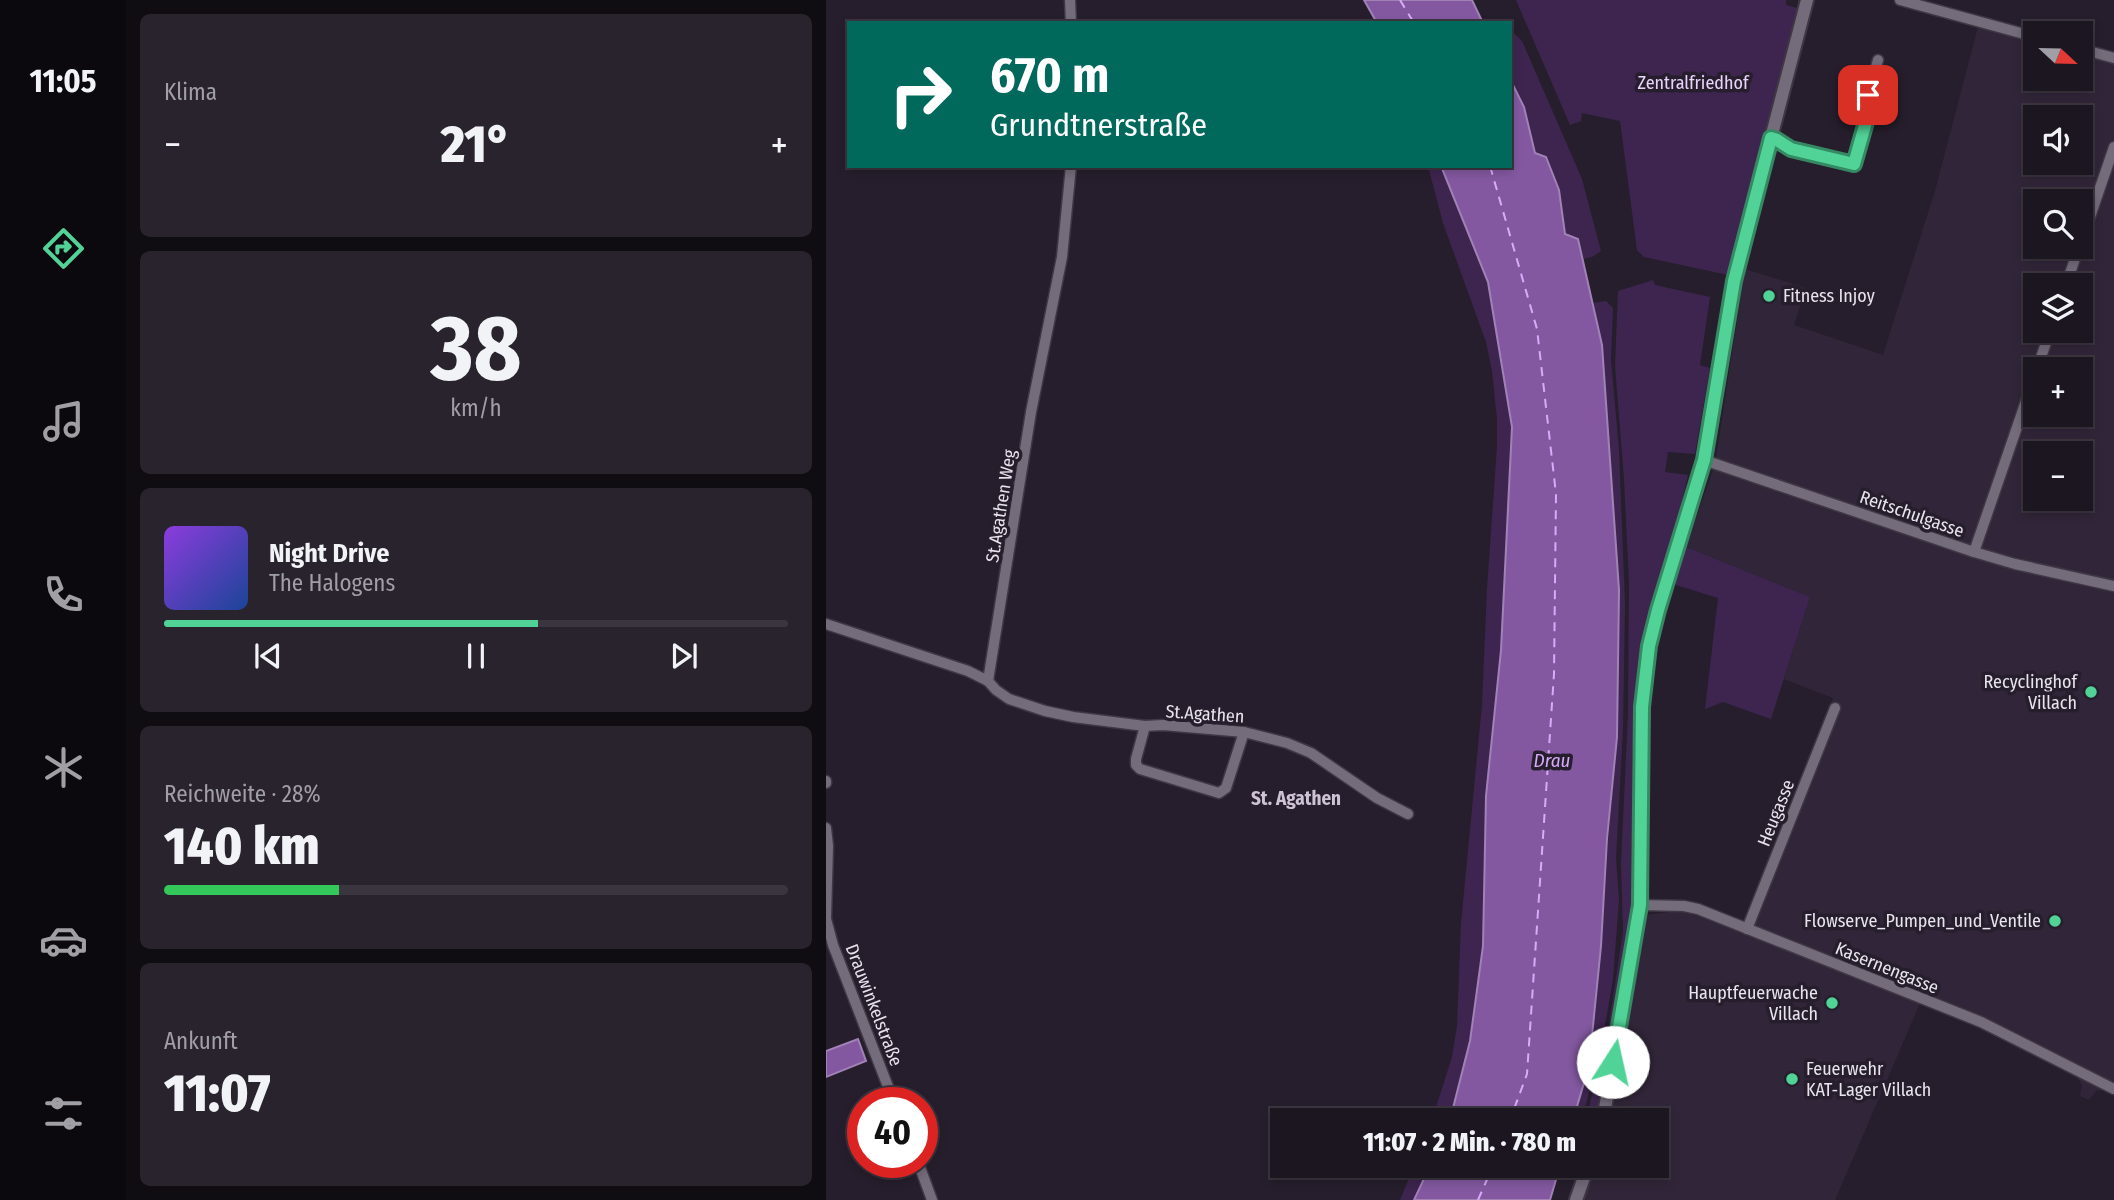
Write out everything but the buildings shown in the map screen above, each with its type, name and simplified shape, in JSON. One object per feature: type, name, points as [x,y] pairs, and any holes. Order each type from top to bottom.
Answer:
[{"type":"street","points":[[1070,0],[1071,21]]},
{"type":"street","points":[[1605,1108],[1640,905],[1642,707],[1649,646],[1704,460],[1734,281],[1807,0]]},
{"type":"street","points":[[1900,0],[2023,34]]},
{"type":"street","points":[[2093,52],[2114,58]]},
{"type":"street","points":[[1771,138],[1791,149],[1854,164],[1870,108],[1868,95],[1878,60]]},
{"type":"street","points":[[2093,208],[2114,147]]},
{"type":"street","name":"St.Agathen Weg","points":[[988,681],[1031,412],[1062,257],[1071,168]]},
{"type":"street","points":[[1974,552],[2023,410]]},
{"type":"street","name":"Reitschulgasse","points":[[1704,460],[1974,552],[2114,586]]},
{"type":"street","points":[[826,624],[968,671],[988,681]]},
{"type":"street","name":"St.Agathen","points":[[988,681],[1009,699],[1045,711],[1105,723],[1244,732],[1287,743],[1311,753],[1377,799],[1408,814]]},
{"type":"street","name":"Heugasse","points":[[1747,929],[1835,708]]},
{"type":"street","points":[[1144,726],[1136,759],[1136,765],[1140,769],[1219,793],[1226,788],[1244,732]]},
{"type":"street","name":"Drauwinkelstraße","points":[[826,828],[826,918],[833,945],[888,1087]]},
{"type":"street","name":"Kasernengasse","points":[[1640,905],[1692,907],[1981,1023],[2114,1089]]},
{"type":"street","points":[[924,1178],[932,1200]]},
{"type":"street","points":[[1576,1200],[1584,1178]]},
{"type":"shaded area","points":[[1979,23],[2023,36],[2023,91],[2093,91],[2093,55],[2114,61],[2114,1094],[2102,1090],[2096,1091],[2089,1100],[2080,1096],[2082,1085],[2075,1074],[1921,1001],[1835,1200],[1583,1200],[1591,1178],[1669,1178],[1669,1108],[1611,1108],[1646,915],[1692,909],[1744,926],[1833,698],[1784,679],[1810,597],[1686,547],[1715,464],[1745,269],[1806,288],[1794,325],[1883,355],[1935,191]]},
{"type":"green space","name":"Zentralfriedhof","points":[[1516,0],[1786,0],[1786,5],[1797,8],[1728,275],[1644,257],[1637,250],[1620,121],[1582,113],[1581,121],[1570,125]]},
{"type":"green space","points":[[1512,31],[1522,41],[1582,179],[1601,251],[1592,257],[1583,259],[1578,239],[1565,234],[1559,190],[1546,157],[1535,153],[1524,107],[1512,83]]},
{"type":"green space","points":[[1429,168],[1442,168],[1488,282],[1512,427],[1501,650],[1486,796],[1483,946],[1470,1041],[1453,1108],[1436,1108],[1452,1057],[1457,1026],[1461,923],[1482,705],[1497,446],[1492,371],[1486,342],[1443,223]]},
{"type":"green space","points":[[1653,280],[1655,285],[1710,297],[1700,365],[1710,368],[1695,454],[1668,452],[1665,472],[1688,475],[1675,532],[1651,606],[1640,653],[1641,681],[1632,761],[1633,913],[1611,1057],[1599,1108],[1589,1108],[1609,1024],[1623,932],[1621,864],[1628,713],[1629,583],[1615,366],[1618,291]]},
{"type":"green space","points":[[1606,301],[1613,308],[1611,359],[1619,450],[1625,604],[1623,729],[1616,859],[1619,900],[1613,979],[1603,1037],[1585,1108],[1577,1108],[1589,1066],[1617,737],[1608,440],[1602,345],[1593,303]]},
{"type":"green space","points":[[1686,547],[1810,597],[1771,719],[1723,702],[1705,709],[1718,598],[1673,584]]},
{"type":"green space","points":[[1409,1178],[1424,1178],[1414,1200],[1400,1200]]},
{"type":"water","points":[[1364,0],[1472,0],[1482,21],[1376,21]]},
{"type":"water","name":"Drau","points":[[1512,83],[1524,107],[1535,153],[1546,157],[1559,190],[1565,234],[1578,239],[1602,345],[1619,590],[1617,737],[1607,839],[1601,946],[1589,1066],[1577,1108],[1453,1108],[1470,1041],[1483,946],[1486,796],[1501,650],[1512,427],[1488,282],[1442,168],[1512,168]]},
{"type":"water","points":[[858,1039],[866,1061],[826,1077],[826,1051]]},
{"type":"water","points":[[1424,1178],[1556,1178],[1550,1200],[1414,1200]]},
{"type":"ferry route","points":[[1400,0],[1413,21]]},
{"type":"ferry route","points":[[1491,168],[1537,329],[1556,494],[1554,674],[1527,1074],[1514,1108]]},
{"type":"ferry route","points":[[1478,1200],[1488,1178]]},
{"type":"place","name":"Fitness Injoy","points":[[1769,296]]},
{"type":"place","name":"Recyclinghof Villach","points":[[2091,692]]},
{"type":"place","name":"Flowserve_Pumpen_und_Ventile","points":[[2055,921]]},
{"type":"place","name":"Hauptfeuerwache Villach","points":[[1832,1003]]},
{"type":"place","name":"Feuerwehr KAT-Lager Villach","points":[[1792,1079]]},
{"type":"district","name":"St. Agathen","points":[[1296,798]]},
{"type":"route","points":[[1613,1062],[1640,905],[1642,707],[1649,646],[1704,460],[1734,281],[1771,138],[1791,149],[1854,164],[1870,108],[1868,95]]}]
